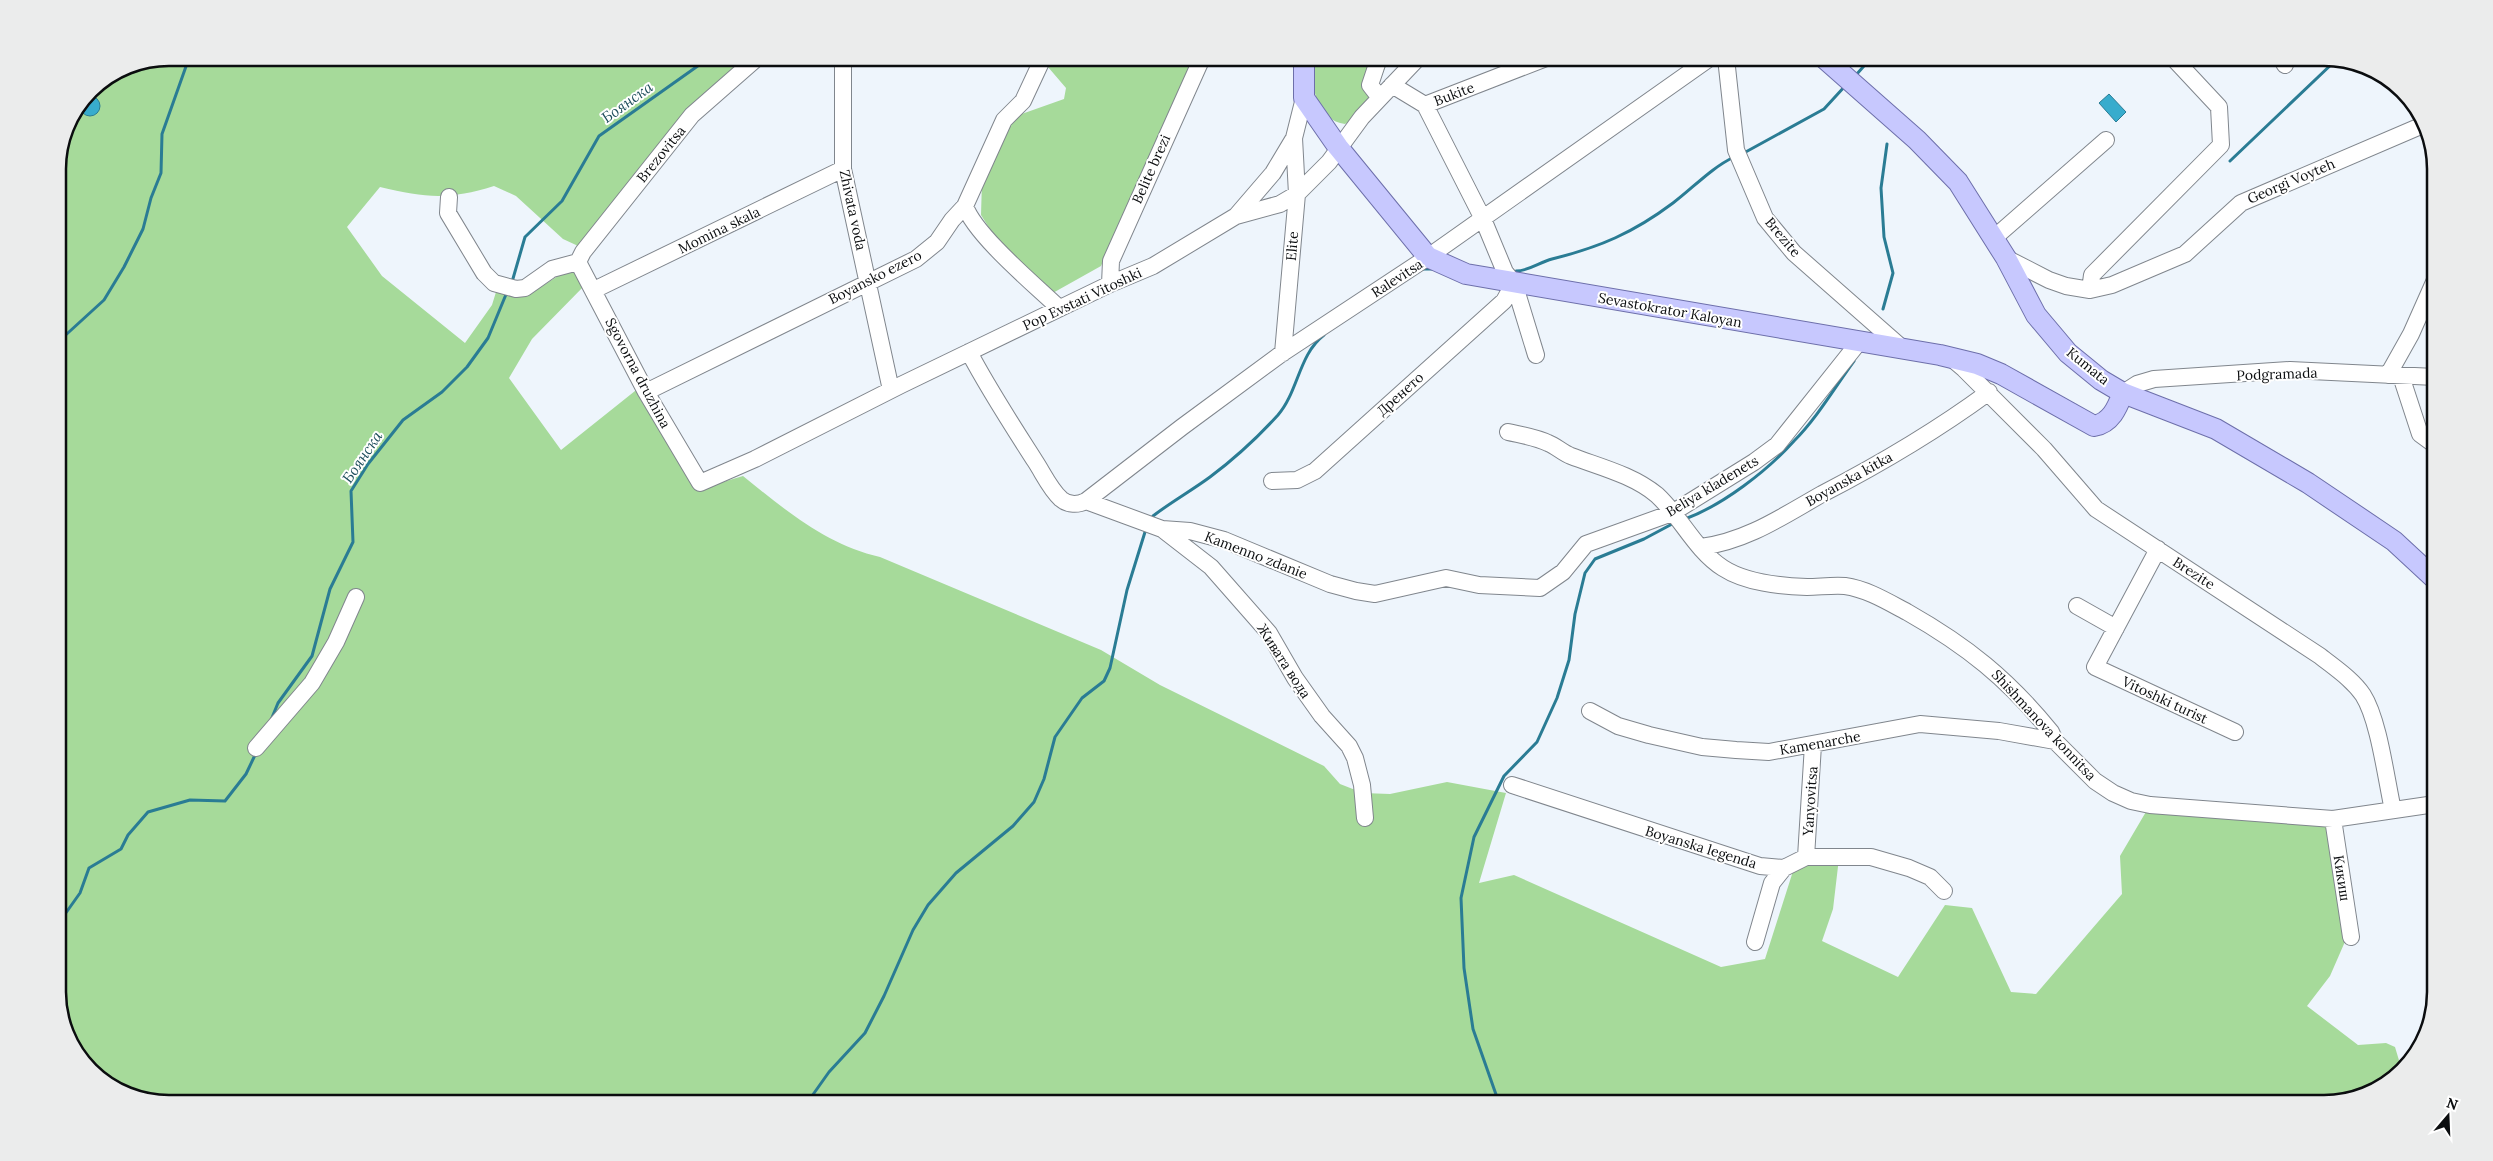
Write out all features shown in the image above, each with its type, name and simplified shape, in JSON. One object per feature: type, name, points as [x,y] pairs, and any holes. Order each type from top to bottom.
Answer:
[{"type":"main road","points":[[1304,66],[1304,98]]},
{"type":"main road","name":"Kumata","points":[[1832,66],[1917,140],[1958,182],[2006,258],[2036,315],[2068,353],[2101,380],[2123,393],[2216,429],[2300,479],[2394,541],[2427,571]]},
{"type":"main road","name":"Sevastokrator Kaloyan","points":[[1304,98],[1338,147],[1428,257],[1466,274],[1950,357],[1976,364],[2001,374],[2094,426],[2102,425],[2115,412],[2123,393]]},
{"type":"street","name":"Brezovitsa","points":[[578,262],[582,252],[692,115],[748,66]]},
{"type":"street","name":"Zhivata voda","points":[[843,66],[844,169],[891,390]]},
{"type":"street","name":"Boyansko ezero","points":[[646,392],[868,280],[916,259],[928,250],[937,242],[964,206],[1004,120],[1023,102],[1039,66]]},
{"type":"street","name":"Belite brezi","points":[[1110,284],[1110,261],[1198,66]]},
{"type":"street","points":[[1377,66],[1370,85],[1380,98]]},
{"type":"street","name":"Pop Evstati Vitoshki","points":[[700,483],[755,459],[1059,308],[1153,266],[1236,216],[1280,204],[1297,194],[1329,162],[1338,147],[1410,66]]},
{"type":"street","name":"Bukite","points":[[1392,85],[1425,105],[1525,66]]},
{"type":"street","name":"Ralevitsa","points":[[1086,501],[1175,432],[1283,353],[1428,257],[1699,66]]},
{"type":"street","name":"Brezite","points":[[1727,66],[1738,156],[1765,218],[1794,253],[1902,348]]},
{"type":"street","points":[[2090,290],[2092,275],[2221,145],[2219,107],[2181,66]]},
{"type":"street","points":[[1236,216],[1273,173],[1294,138],[1304,98]]},
{"type":"street","points":[[1425,105],[1483,219],[1505,272],[1514,283],[1536,355]]},
{"type":"street","name":"Georgi Voyteh","points":[[2006,258],[2049,280],[2066,286],[2090,290],[2112,284],[2185,254],[2241,202],[2417,127]]},
{"type":"street","name":"Elite","points":[[1283,353],[1297,194],[1294,138]]},
{"type":"street","points":[[1994,238],[2106,140]]},
{"type":"street","name":"Momina skala","points":[[594,290],[844,169]]},
{"type":"street","points":[[449,197],[448,214],[484,274],[494,283],[516,289],[525,288],[552,269],[578,262]]},
{"type":"street","points":[[964,206],[967,213],[985,236],[1059,308]]},
{"type":"street","name":"Sgovorna druzhina","points":[[578,262],[646,392],[700,483]]},
{"type":"street","name":"Дренето","points":[[1272,480],[1297,480],[1315,471],[1504,301],[1514,283]]},
{"type":"street","points":[[2427,298],[2394,376],[2420,434],[2427,439]]},
{"type":"street","name":"Beliya kladenets","points":[[1446,578],[1479,585],[1540,588],[1563,572],[1586,544],[1672,513],[1754,462],[1777,445],[1859,342]]},
{"type":"street","name":"Kamenno zdanie","points":[[970,352],[983,379],[1060,499],[1074,504],[1086,501],[1162,529],[1190,531],[1224,540],[1330,584],[1356,591],[1375,594],[1446,578]]},
{"type":"street","name":"Brezite","points":[[1950,357],[1988,392],[2044,449],[2096,509],[2320,656],[2350,680],[2363,696],[2373,720],[2393,810]]},
{"type":"street","name":"Podgramada","points":[[2123,393],[2137,384],[2154,379],[2290,370],[2427,377]]},
{"type":"street","name":"Boyanska kitka","points":[[1701,547],[1734,539],[1781,519],[1942,424],[1988,392]]},
{"type":"street","name":"Shishmanova konnitsa","points":[[1508,432],[1548,442],[1568,455],[1636,481],[1658,497],[1701,547],[1722,568],[1762,582],[1785,586],[1844,586],[1875,596],[1940,631],[1985,663],[2026,703],[2052,732],[2055,741],[2095,781],[2113,793],[2131,801],[2229,813],[2333,820],[2427,805]]},
{"type":"street","name":"Живата вода","points":[[1162,529],[1211,568],[1269,633],[1294,678],[1322,716],[1349,746],[1356,758],[1362,785],[1365,818]]},
{"type":"street","points":[[2077,606],[2116,628],[2158,549]]},
{"type":"street","points":[[256,748],[312,682],[336,642],[356,598]]},
{"type":"street","name":"Vitoshki turist","points":[[2116,628],[2096,667],[2235,732]]},
{"type":"street","name":"Kamenarche","points":[[1590,711],[1618,726],[1649,736],[1702,747],[1769,752],[1920,724],[1999,731],[2055,741]]},
{"type":"street","name":"Yanyovitsa","points":[[1806,856],[1814,745]]},
{"type":"street","name":"Boyanska legenda","points":[[1512,786],[1760,866],[1784,868]]},
{"type":"street","name":"Кикиш","points":[[2333,820],[2351,937]]},
{"type":"street","points":[[1755,942],[1772,883],[1784,868],[1806,856],[1871,857],[1890,861],[1930,877],[1944,891]]},
{"type":"green space","points":[[747,66],[692,115],[583,252],[576,245],[563,239],[516,196],[494,186],[464,194],[437,196],[380,187],[347,227],[382,276],[465,343],[492,305],[496,292],[530,294],[572,267],[586,284],[532,339],[509,378],[561,450],[640,387],[706,487],[743,476],[807,525],[824,535],[1101,650],[1160,685],[1324,766],[1340,784],[1363,793],[1390,794],[1447,782],[1506,793],[1479,883],[1514,875],[1721,967],[1765,959],[1794,868],[1839,858],[1833,909],[1822,941],[1898,977],[1945,905],[1972,908],[2011,992],[2036,994],[2122,894],[2120,856],[2150,805],[2333,819],[2347,937],[2330,976],[2307,1006],[2358,1045],[2386,1043],[2395,1047],[2399,1062],[2381,1077],[2357,1089],[2344,1093],[2324,1095],[162,1095],[130,1087],[101,1069],[84,1049],[72,1025],[66,999],[66,162],[74,130],[84,112],[101,92],[130,74],[156,67]]},
{"type":"green space","points":[[1191,66],[1101,266],[1051,294],[991,231],[981,215],[982,181],[1010,118],[1064,99],[1066,88],[1048,67]]},
{"type":"green space","points":[[1386,66],[1366,104],[1345,124],[1327,116],[1321,108],[1314,88],[1311,67]]},
{"type":"water","points":[[2109,94],[2126,112],[2116,122],[2099,103]]},
{"type":"water","points":[[95,97],[100,102],[100,110],[94,116],[86,116],[83,113]]},
{"type":"waterway","points":[[66,335],[104,300],[124,267],[143,229],[151,198],[161,173],[162,134],[186,66]]},
{"type":"waterway","name":"Боянска","points":[[512,282],[525,237],[562,201],[599,136],[698,66]]},
{"type":"waterway","points":[[1856,75],[1864,66]]},
{"type":"waterway","points":[[2230,161],[2329,66]]},
{"type":"waterway","points":[[1742,154],[1824,109],[1846,85]]},
{"type":"waterway","points":[[1883,309],[1893,273],[1884,237],[1881,188],[1887,144]]},
{"type":"waterway","points":[[1516,271],[1525,270],[1548,260],[1601,244],[1630,231],[1658,214],[1710,172],[1734,157]]},
{"type":"waterway","points":[[1421,269],[1432,269]]},
{"type":"waterway","name":"Боянска","points":[[271,720],[278,703],[312,656],[330,589],[353,542],[351,491],[368,464],[403,420],[442,392],[467,367],[488,338],[507,292]]},
{"type":"waterway","points":[[1153,516],[1219,470],[1270,424],[1285,406],[1309,352],[1324,335]]},
{"type":"waterway","points":[[1685,519],[1729,496],[1771,464],[1810,422],[1854,361]]},
{"type":"waterway","points":[[1496,1095],[1473,1029],[1464,968],[1461,898],[1474,837],[1504,776],[1537,742],[1557,698],[1569,660],[1575,614],[1585,573],[1595,559],[1644,539],[1674,523]]},
{"type":"waterway","points":[[813,1095],[829,1072],[865,1033],[884,996],[913,930],[928,905],[956,873],[1013,826],[1034,802],[1044,779],[1055,737],[1082,698],[1104,681],[1110,668],[1127,590],[1145,532]]},
{"type":"waterway","name":"Боянска","points":[[66,913],[80,893],[89,868],[121,849],[128,835],[148,812],[190,800],[225,801],[246,774],[256,753]]}]
